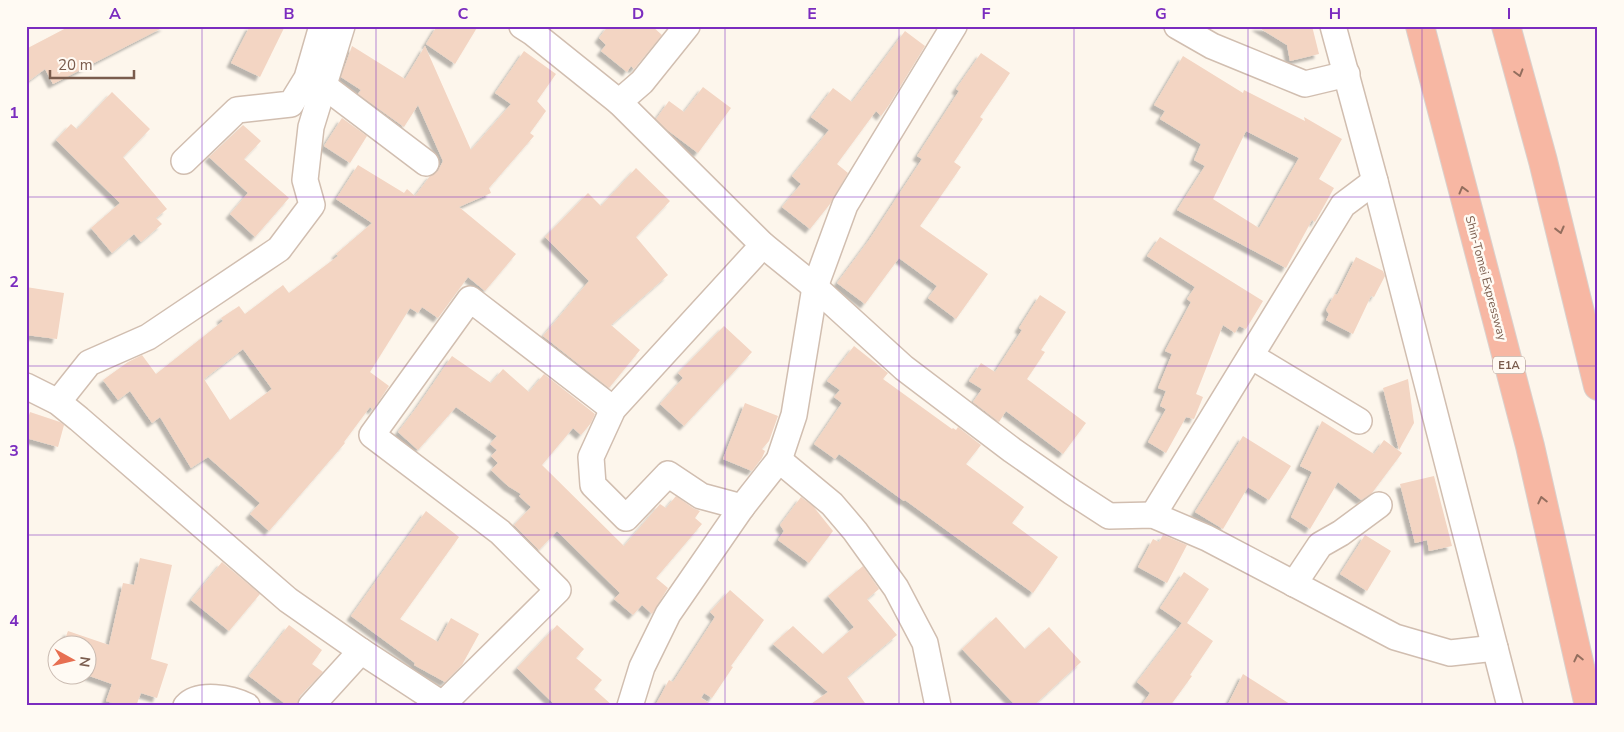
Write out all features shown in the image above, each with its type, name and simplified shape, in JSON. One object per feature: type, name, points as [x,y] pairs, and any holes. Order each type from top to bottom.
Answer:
[{"type":"highway","name":"Shin-Tomei Expressway","points":[[1420,26],[1530,446],[1589,706]]},
{"type":"highway","points":[[1506,26],[1543,160],[1598,386]]},
{"type":"street","points":[[184,162],[237,110],[291,104],[307,78],[322,26]]},
{"type":"street","points":[[58,402],[89,363],[148,337],[279,249],[312,205],[306,180],[310,127],[342,26]]},
{"type":"street","points":[[522,26],[619,102],[764,245],[815,287],[904,368],[1012,450],[1072,492],[1110,516],[1153,515],[1207,538],[1395,637],[1450,653],[1495,648]]},
{"type":"street","points":[[619,102],[642,82],[687,26]]},
{"type":"street","points":[[630,706],[642,667],[668,614],[742,507],[779,460],[794,415],[815,287],[844,205],[954,26]]},
{"type":"street","points":[[1177,26],[1212,46],[1305,84],[1347,74]]},
{"type":"street","points":[[1333,26],[1376,181],[1510,706]]},
{"type":"street","points":[[323,85],[426,163]]},
{"type":"street","points":[[1153,515],[1343,205],[1376,181]]},
{"type":"street","points":[[742,507],[701,496],[668,474],[626,518],[593,485],[591,458],[613,409],[764,245]]},
{"type":"street","points":[[26,386],[58,402],[288,600],[361,651],[444,705],[558,590],[500,532],[372,435],[470,298],[613,409]]},
{"type":"street","points":[[1251,356],[1359,421]]},
{"type":"street","points":[[779,460],[832,504],[855,531],[896,588],[925,643],[938,706]]},
{"type":"street","points":[[1294,584],[1320,545],[1341,533],[1379,505]]},
{"type":"street","points":[[310,706],[361,651]]},
{"type":"street","points":[[186,706],[190,701],[208,697],[247,706]]},
{"type":"building","points":[[70,26],[166,26],[53,84],[45,69],[26,83],[26,49]]},
{"type":"building","points":[[250,26],[285,26],[260,77],[231,63]]},
{"type":"building","points":[[437,26],[478,26],[455,64],[426,44]]},
{"type":"building","points":[[608,26],[652,26],[662,35],[634,69],[631,66],[627,72],[601,51],[606,45],[599,38]]},
{"type":"building","points":[[1256,26],[1312,26],[1319,54],[1290,61],[1287,45]]},
{"type":"building","points":[[905,31],[925,46],[881,116],[876,111],[837,164],[848,173],[830,204],[810,229],[782,207],[801,184],[792,176],[829,130],[811,117],[833,88],[852,102]]},
{"type":"building","points":[[352,46],[405,79],[425,46],[471,150],[511,104],[495,93],[524,51],[556,74],[537,101],[546,111],[530,133],[534,136],[489,188],[491,193],[459,207],[516,254],[485,291],[468,277],[438,318],[422,307],[418,313],[410,308],[370,372],[389,386],[373,410],[370,407],[345,443],[269,531],[250,514],[260,503],[208,457],[191,468],[160,417],[152,423],[130,391],[118,400],[103,380],[128,362],[142,355],[156,374],[223,321],[221,318],[239,306],[245,314],[283,285],[289,293],[338,256],[336,254],[372,223],[336,199],[358,165],[404,193],[407,189],[415,196],[430,176],[438,171],[443,161],[418,105],[404,127],[358,94],[361,90],[341,77]],"holes":[[[243,349],[272,389],[230,420],[204,379]]]},
{"type":"building","points":[[981,53],[1010,73],[980,117],[983,119],[954,162],[961,167],[920,226],[988,274],[956,319],[928,298],[937,286],[899,258],[865,304],[837,283],[869,240],[922,159],[917,156],[959,91],[956,89]]},
{"type":"building","points":[[1183,56],[1243,93],[1244,90],[1305,121],[1304,117],[1342,139],[1319,179],[1334,188],[1315,222],[1312,220],[1286,268],[1177,210],[1205,166],[1194,160],[1201,144],[1160,119],[1165,111],[1154,105]],"holes":[[[1246,131],[1299,158],[1259,228],[1213,199]]]},
{"type":"building","points":[[703,87],[731,108],[698,153],[656,119],[669,101],[684,112]]},
{"type":"building","points":[[112,92],[150,129],[123,157],[167,209],[156,218],[162,224],[141,242],[134,234],[112,253],[91,228],[120,203],[56,140],[71,124],[77,129]]},
{"type":"building","points":[[342,118],[367,136],[350,163],[324,146]]},
{"type":"building","points":[[243,125],[261,141],[244,159],[289,198],[255,237],[230,214],[248,193],[209,157]]},
{"type":"building","points":[[636,168],[670,201],[636,237],[668,275],[611,325],[640,350],[609,388],[543,336],[589,281],[545,237],[588,193],[601,206]]},
{"type":"building","points":[[1160,237],[1263,301],[1246,329],[1239,326],[1235,333],[1223,325],[1196,394],[1203,397],[1194,419],[1186,417],[1166,453],[1148,442],[1166,409],[1160,406],[1166,391],[1158,388],[1172,354],[1165,351],[1191,302],[1187,299],[1195,287],[1147,256]]},
{"type":"building","points":[[1356,257],[1383,271],[1385,276],[1374,297],[1371,296],[1353,334],[1326,320],[1329,314],[1326,310],[1335,294],[1337,295]]},
{"type":"building","points":[[26,287],[64,293],[57,339],[26,335]]},
{"type":"building","points":[[1040,295],[1066,312],[1041,350],[1045,352],[1027,379],[1086,423],[1063,454],[1006,411],[999,422],[973,402],[982,389],[969,381],[981,363],[995,372],[1022,330],[1019,328]]},
{"type":"building","points":[[724,326],[752,352],[684,426],[660,404],[683,378],[678,373]]},
{"type":"building","points":[[854,346],[888,373],[883,379],[952,429],[956,430],[958,427],[981,445],[966,464],[1024,507],[1012,523],[1058,557],[1033,593],[839,454],[835,459],[814,444],[842,403],[834,397],[840,390],[827,381]]},
{"type":"building","points":[[452,356],[491,383],[503,369],[529,392],[544,374],[595,414],[591,423],[581,435],[573,428],[542,465],[624,546],[660,504],[666,508],[676,496],[700,511],[695,518],[702,524],[656,578],[668,588],[652,614],[642,605],[633,615],[614,599],[620,593],[557,531],[539,550],[514,525],[531,507],[519,496],[521,494],[508,486],[491,470],[498,463],[491,456],[497,450],[490,444],[497,436],[456,407],[418,450],[398,432]]},
{"type":"building","points":[[1408,379],[1414,423],[1399,450],[1383,388]]},
{"type":"building","points":[[745,403],[778,416],[769,441],[762,449],[765,451],[762,458],[752,471],[723,459]]},
{"type":"building","points":[[30,412],[64,425],[58,447],[26,438],[26,425]]},
{"type":"building","points":[[1322,421],[1374,454],[1384,440],[1402,453],[1372,493],[1361,500],[1338,482],[1310,529],[1291,517],[1312,472],[1300,466]]},
{"type":"building","points":[[1243,436],[1291,466],[1269,500],[1248,487],[1223,529],[1195,512]]},
{"type":"building","points":[[1434,476],[1452,546],[1429,551],[1427,540],[1415,543],[1400,484]]},
{"type":"building","points":[[801,497],[813,506],[833,531],[809,563],[778,540],[784,531],[780,525]]},
{"type":"building","points":[[426,511],[459,537],[400,619],[438,642],[451,618],[479,634],[462,665],[445,682],[414,665],[415,663],[351,616]]},
{"type":"building","points":[[1163,535],[1187,545],[1167,583],[1138,567],[1153,539],[1159,542]]},
{"type":"building","points":[[1365,535],[1391,551],[1367,591],[1340,574]]},
{"type":"building","points":[[140,558],[172,565],[151,659],[168,664],[157,698],[141,693],[136,706],[122,706],[106,701],[112,684],[98,679],[98,641],[109,645],[123,583],[134,585]]},
{"type":"building","points":[[222,562],[260,594],[229,631],[191,600]]},
{"type":"building","points":[[863,566],[879,589],[867,599],[897,635],[847,677],[867,706],[808,706],[828,692],[773,644],[793,626],[823,654],[854,627],[828,596]]},
{"type":"building","points":[[1184,572],[1209,589],[1187,623],[1213,641],[1190,675],[1192,676],[1170,706],[1141,706],[1150,693],[1137,682],[1182,623],[1160,608]]},
{"type":"building","points":[[730,590],[764,620],[731,666],[733,667],[712,698],[704,693],[701,698],[714,706],[655,706],[669,680],[673,682],[715,617],[710,612]]},
{"type":"building","points":[[996,617],[1025,649],[1049,627],[1081,662],[1033,706],[1016,706],[962,649]]},
{"type":"building","points":[[289,625],[322,650],[312,664],[323,672],[300,696],[297,706],[288,706],[249,676]]},
{"type":"building","points":[[557,625],[584,649],[576,658],[602,680],[594,689],[613,706],[556,706],[517,668]]},
{"type":"building","points":[[1243,674],[1293,706],[1227,706]]}]
